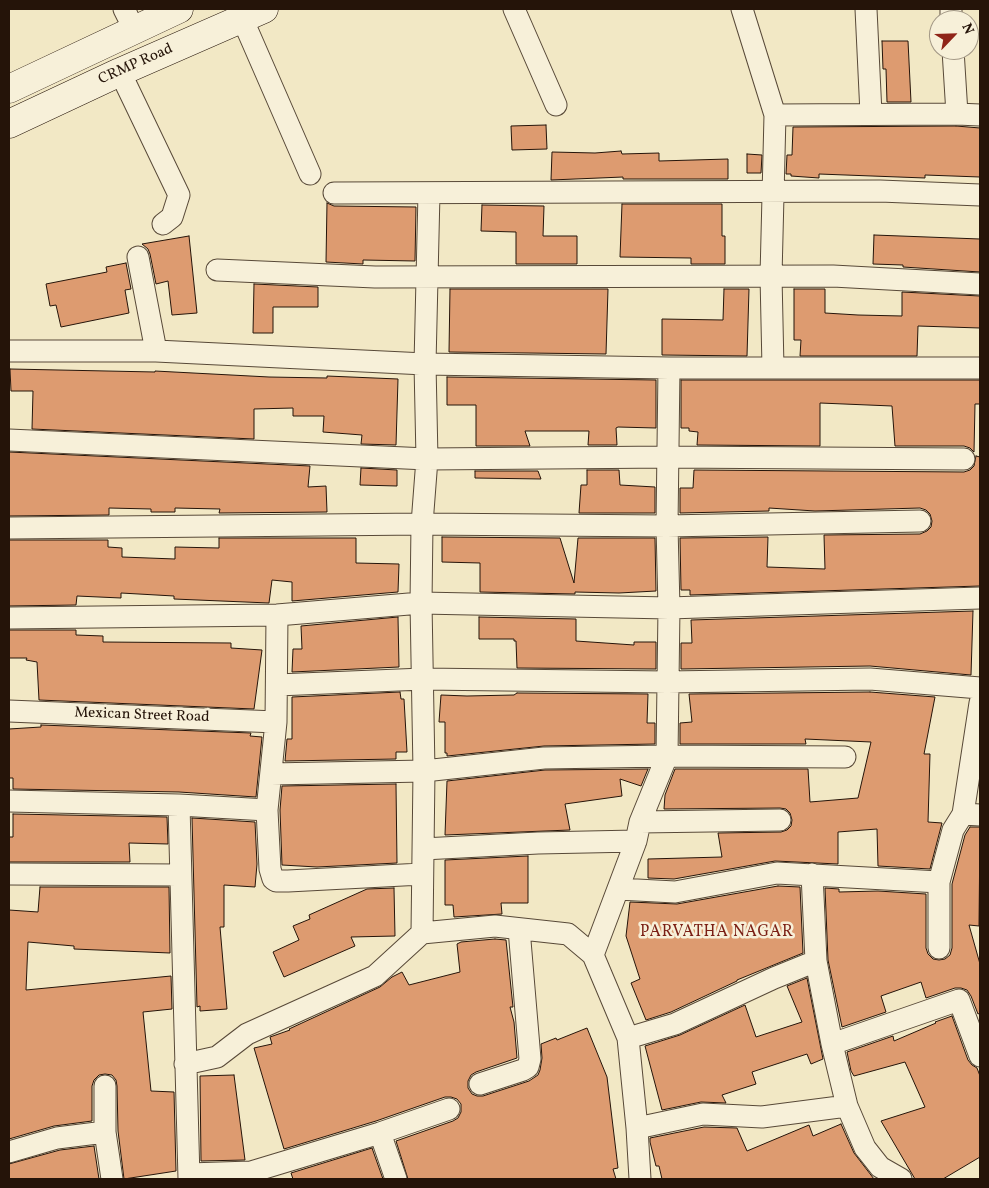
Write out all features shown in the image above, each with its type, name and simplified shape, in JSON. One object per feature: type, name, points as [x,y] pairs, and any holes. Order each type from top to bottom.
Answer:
[{"type":"main road","points":[[9,89],[129,19],[179,9]]},
{"type":"main road","name":"CRMP Road","points":[[9,124],[120,72],[253,14]]},
{"type":"street","points":[[514,9],[556,105]]},
{"type":"street","points":[[742,9],[774,115],[773,368]]},
{"type":"street","points":[[866,9],[871,114]]},
{"type":"street","points":[[253,14],[310,174]]},
{"type":"street","points":[[954,60],[957,114]]},
{"type":"street","points":[[120,72],[179,195],[172,217],[163,224]]},
{"type":"street","points":[[774,115],[980,115]]},
{"type":"street","points":[[334,193],[880,191],[980,195]]},
{"type":"street","points":[[422,933],[424,771],[421,603],[422,524],[428,459],[425,364],[429,193]]},
{"type":"street","points":[[138,258],[156,351]]},
{"type":"street","points":[[217,270],[376,277],[832,276],[980,284]]},
{"type":"street","points":[[9,351],[156,351],[425,364],[669,368],[980,368]]},
{"type":"street","points":[[593,955],[667,756],[669,368]]},
{"type":"street","points":[[9,440],[428,459],[669,457],[964,459]]},
{"type":"street","points":[[9,528],[422,524],[667,526],[920,521]]},
{"type":"street","points":[[9,618],[277,614],[421,603],[669,608],[980,598]]},
{"type":"street","points":[[277,614],[276,722],[267,810],[270,869],[273,879],[276,882],[422,874]]},
{"type":"street","points":[[277,685],[423,679],[667,682],[870,679],[980,688]]},
{"type":"street","points":[[939,948],[939,882],[953,830],[972,815],[980,703]]},
{"type":"street","name":"Mexican Street Road","points":[[9,711],[276,722]]},
{"type":"street","points":[[271,774],[424,771],[544,758],[667,756],[846,757]]},
{"type":"street","points":[[9,801],[179,805],[267,810]]},
{"type":"street","points":[[179,805],[184,1064],[189,1135],[189,1177],[252,1176],[380,1134],[449,1108]]},
{"type":"street","points":[[423,849],[538,843],[638,831],[780,820]]},
{"type":"street","points":[[618,889],[675,892],[776,873],[939,882]]},
{"type":"street","points":[[9,874],[180,875]]},
{"type":"street","points":[[812,874],[816,961],[832,1044],[847,1106],[865,1148],[880,1167],[901,1179]]},
{"type":"street","points":[[184,1064],[217,1057],[247,1034],[375,976],[422,933],[494,926],[568,934],[593,955],[628,1038],[640,1179]]},
{"type":"street","points":[[480,1084],[528,1067],[530,1059],[519,929]]},
{"type":"street","points":[[628,1038],[675,1024],[774,978],[816,961]]},
{"type":"street","points":[[832,1044],[959,1000],[980,1056]]},
{"type":"street","points":[[106,1086],[105,1132],[112,1179]]},
{"type":"street","points":[[637,1128],[703,1114],[762,1117],[847,1106]]},
{"type":"street","points":[[9,1152],[57,1138],[105,1132]]},
{"type":"street","points":[[380,1134],[396,1179]]},
{"type":"building","points":[[882,41],[908,41],[911,102],[887,102],[886,69],[883,69]]},
{"type":"building","points":[[546,125],[547,149],[512,150],[511,126]]},
{"type":"building","points":[[956,126],[980,128],[980,177],[925,175],[925,178],[819,174],[819,178],[786,174],[787,155],[792,155],[793,127]]},
{"type":"building","points":[[621,151],[622,154],[659,153],[659,161],[728,159],[728,179],[623,179],[623,177],[551,180],[552,152],[595,153]]},
{"type":"building","points":[[747,154],[762,155],[761,173],[747,173]]},
{"type":"building","points":[[327,203],[334,206],[416,207],[415,261],[363,260],[363,264],[326,262]]},
{"type":"building","points":[[622,204],[722,204],[722,236],[725,236],[725,264],[691,264],[691,258],[620,257]]},
{"type":"building","points":[[482,205],[544,206],[543,236],[577,236],[577,264],[516,264],[516,232],[481,231]]},
{"type":"building","points":[[874,235],[980,239],[980,272],[873,264]]},
{"type":"building","points":[[189,236],[197,313],[172,315],[168,281],[156,284],[150,254],[148,249],[142,244]]},
{"type":"building","points":[[126,263],[131,289],[125,290],[129,313],[61,327],[56,305],[50,306],[46,284],[107,272],[106,267]]},
{"type":"building","points":[[254,284],[318,287],[318,307],[273,307],[273,333],[253,333]]},
{"type":"building","points":[[450,289],[608,289],[606,354],[449,352]]},
{"type":"building","points":[[724,289],[749,289],[747,356],[662,355],[662,319],[723,320]]},
{"type":"building","points":[[794,289],[825,289],[825,313],[858,315],[902,316],[902,292],[980,296],[980,328],[918,326],[917,356],[800,356],[801,340],[794,340]]},
{"type":"building","points":[[10,369],[155,371],[269,377],[327,378],[327,376],[398,379],[396,445],[361,444],[362,435],[323,432],[324,416],[293,416],[293,408],[254,409],[254,439],[32,429],[33,391],[11,391]]},
{"type":"building","points":[[447,377],[656,380],[656,428],[618,427],[616,428],[617,445],[588,445],[589,431],[525,431],[530,446],[476,446],[476,405],[447,405]]},
{"type":"building","points":[[681,380],[980,380],[980,404],[975,404],[974,452],[964,446],[895,446],[892,406],[820,403],[820,446],[697,445],[698,432],[689,431],[689,428],[681,428]]},
{"type":"building","points":[[9,452],[310,466],[308,487],[326,486],[327,512],[219,513],[220,509],[175,508],[175,512],[151,512],[151,509],[109,508],[109,515],[9,516]]},
{"type":"building","points":[[976,456],[980,457],[980,586],[690,595],[690,590],[681,590],[680,538],[768,537],[767,567],[825,569],[824,535],[920,534],[931,527],[932,521],[930,514],[920,508],[815,511],[769,508],[769,511],[680,513],[680,488],[693,488],[694,470],[964,472],[974,466]]},
{"type":"building","points":[[361,468],[397,470],[397,486],[360,485]]},
{"type":"building","points":[[587,470],[619,470],[620,485],[655,487],[655,513],[579,513],[581,485],[587,485]]},
{"type":"building","points":[[475,471],[538,471],[541,479],[475,478]]},
{"type":"building","points":[[442,537],[560,538],[574,583],[578,538],[655,538],[656,591],[619,593],[575,592],[575,594],[480,592],[480,563],[442,562]]},
{"type":"building","points":[[219,538],[356,538],[356,563],[399,564],[398,592],[292,601],[292,582],[272,580],[269,603],[174,599],[174,596],[121,593],[121,598],[77,596],[76,605],[9,606],[9,540],[108,540],[108,547],[122,548],[122,557],[175,559],[175,547],[219,548]]},
{"type":"building","points":[[973,611],[971,675],[870,666],[681,669],[681,643],[692,643],[691,620]]},
{"type":"building","points":[[398,617],[399,667],[292,672],[293,649],[302,649],[301,626]]},
{"type":"building","points":[[479,617],[576,619],[576,641],[634,645],[634,642],[656,642],[656,669],[517,668],[516,641],[514,639],[479,639]]},
{"type":"building","points":[[9,630],[76,630],[76,635],[103,636],[103,642],[231,643],[231,648],[262,650],[254,709],[39,700],[37,662],[26,660],[27,658],[9,658]]},
{"type":"building","points":[[400,692],[401,699],[404,699],[407,752],[396,752],[396,759],[285,761],[287,739],[292,739],[292,697]]},
{"type":"building","points":[[870,692],[935,697],[924,754],[930,754],[928,822],[942,823],[930,869],[878,866],[877,829],[838,832],[838,864],[775,861],[674,879],[648,878],[648,859],[722,857],[718,833],[781,832],[791,826],[790,813],[786,809],[780,808],[664,809],[665,795],[675,769],[808,769],[810,802],[858,798],[871,742],[805,739],[806,744],[680,744],[680,723],[692,722],[689,694]]},
{"type":"building","points":[[517,693],[648,694],[647,723],[655,723],[655,744],[544,746],[447,756],[447,753],[445,753],[445,722],[439,722],[441,695],[514,695]]},
{"type":"building","points":[[41,725],[251,733],[250,736],[262,737],[256,797],[179,792],[13,789],[13,778],[9,778],[9,729],[41,727]]},
{"type":"building","points":[[648,769],[641,786],[620,779],[622,796],[565,804],[570,830],[445,835],[447,781],[545,770]]},
{"type":"building","points":[[396,784],[397,863],[317,867],[282,865],[280,810],[282,786]]},
{"type":"building","points":[[13,814],[167,817],[168,844],[129,843],[130,862],[9,862],[9,837],[13,837]]},
{"type":"building","points":[[192,818],[255,822],[257,864],[255,887],[224,885],[224,927],[220,927],[227,1009],[200,1011],[200,1006],[197,1007]]},
{"type":"building","points":[[970,827],[980,827],[979,926],[969,925],[980,964],[980,1013],[978,1014],[967,990],[955,988],[926,998],[921,982],[881,996],[886,1012],[842,1027],[828,960],[825,888],[839,889],[839,892],[878,891],[926,894],[926,948],[928,954],[933,959],[945,959],[950,955],[952,948],[952,884],[965,835]]},
{"type":"building","points":[[528,856],[528,903],[501,903],[502,914],[454,917],[453,905],[445,905],[445,860]]},
{"type":"building","points":[[778,886],[800,887],[803,953],[737,980],[671,1012],[646,1020],[631,983],[640,979],[626,936],[630,902],[677,904]]},
{"type":"building","points":[[40,887],[169,887],[170,953],[74,949],[74,946],[28,942],[26,990],[171,976],[172,1009],[143,1012],[151,1091],[174,1092],[176,1171],[124,1179],[118,1131],[117,1086],[116,1080],[112,1075],[99,1075],[94,1080],[92,1086],[92,1121],[54,1126],[9,1139],[9,910],[38,912]]},
{"type":"building","points":[[394,888],[395,936],[351,937],[355,946],[284,977],[273,952],[299,940],[293,926],[310,919],[309,915],[367,889]]},
{"type":"building","points":[[495,939],[506,940],[513,1007],[510,1007],[514,1022],[517,1058],[471,1075],[468,1081],[468,1088],[472,1094],[483,1096],[529,1081],[538,1075],[540,1070],[542,1058],[541,1044],[587,1028],[607,1077],[618,1168],[613,1169],[616,1179],[408,1179],[396,1141],[458,1118],[461,1112],[461,1104],[457,1099],[451,1097],[445,1097],[376,1121],[284,1149],[254,1048],[272,1044],[270,1037],[290,1030],[380,987],[392,977],[402,972],[409,985],[460,972],[457,944]]},
{"type":"building","points":[[807,978],[823,1059],[811,1064],[807,1054],[752,1072],[756,1084],[722,1095],[726,1103],[701,1102],[662,1110],[645,1046],[680,1035],[745,1005],[756,1037],[802,1022],[787,986]]},
{"type":"building","points":[[952,1016],[968,1060],[977,1068],[980,1076],[980,1157],[943,1179],[915,1179],[881,1121],[925,1107],[905,1062],[854,1076],[847,1052],[893,1036],[894,1041]]},
{"type":"building","points":[[234,1075],[245,1160],[201,1161],[200,1076]]},
{"type":"building","points":[[841,1124],[854,1153],[874,1179],[662,1179],[659,1166],[656,1166],[650,1142],[650,1138],[704,1127],[737,1128],[747,1151],[809,1125],[813,1136]]},
{"type":"building","points":[[94,1146],[99,1179],[9,1179],[9,1164],[60,1150]]},
{"type":"building","points":[[372,1148],[383,1179],[293,1179],[291,1173]]},
{"type":"district","name":"PARVATHA NAGAR","points":[[717,933]]}]
